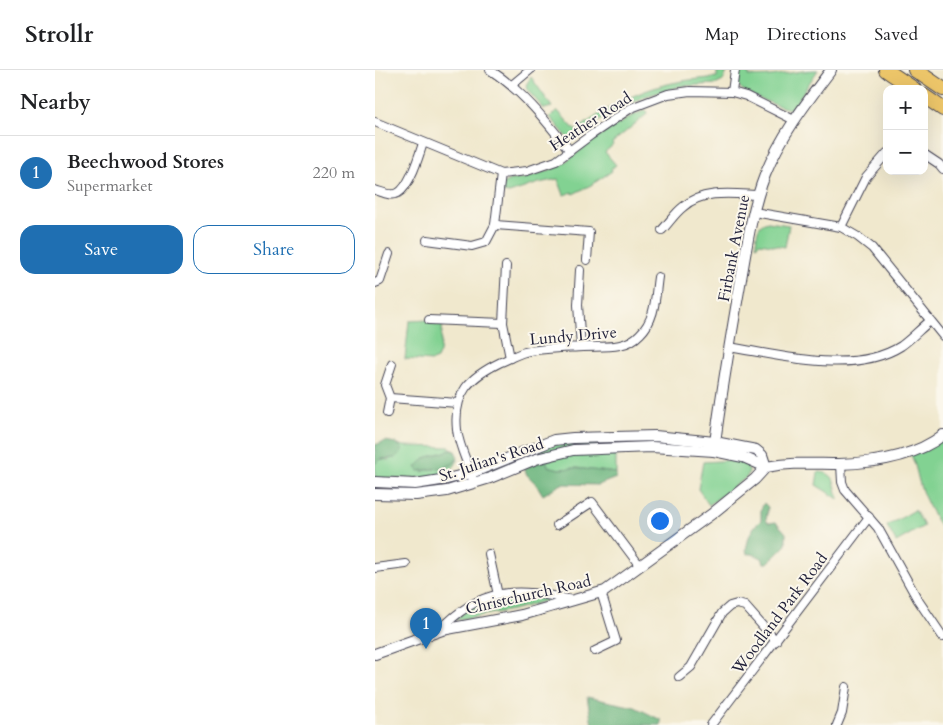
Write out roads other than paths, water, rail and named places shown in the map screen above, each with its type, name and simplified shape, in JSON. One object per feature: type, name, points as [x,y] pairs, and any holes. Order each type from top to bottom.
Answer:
[{"type":"highway","points":[[886,70],[908,85]]},
{"type":"highway","points":[[915,70],[943,89]]},
{"type":"highway","points":[[928,99],[943,109]]},
{"type":"street","points":[[490,70],[512,85],[543,117],[570,151]]},
{"type":"street","points":[[512,85],[530,70]]},
{"type":"street","points":[[732,92],[735,70]]},
{"type":"street","name":"Firbank Avenue","points":[[714,446],[729,347],[758,195],[772,160],[794,120],[830,71]]},
{"type":"street","name":"Heather Road","points":[[375,122],[389,126],[501,174],[527,171],[556,161],[631,108],[668,94],[690,91],[732,92],[746,96],[794,120]]},
{"type":"street","points":[[375,190],[392,195],[399,193],[416,164],[423,142]]},
{"type":"street","points":[[928,157],[943,169]]},
{"type":"street","points":[[841,226],[866,177],[883,158]]},
{"type":"street","points":[[427,240],[472,246],[486,242],[495,225],[501,174]]},
{"type":"street","points":[[663,230],[683,206],[700,198],[722,193],[758,195]]},
{"type":"street","points":[[755,212],[841,226],[858,237],[872,248],[943,336]]},
{"type":"street","points":[[495,225],[589,232],[587,260]]},
{"type":"street","points":[[385,290],[378,282],[389,254]]},
{"type":"street","points":[[506,266],[503,324],[510,358]]},
{"type":"street","points":[[580,270],[578,305],[581,347]]},
{"type":"street","name":"Lundy Drive","points":[[474,484],[460,445],[457,429],[458,403],[466,387],[476,375],[524,352],[623,345],[631,342],[640,335],[652,318],[658,277]]},
{"type":"street","points":[[429,320],[503,324]]},
{"type":"street","points":[[729,347],[817,362],[863,358],[881,355],[900,346],[930,321]]},
{"type":"street","points":[[387,413],[390,398],[385,385],[393,364]]},
{"type":"street","points":[[390,398],[458,403]]},
{"type":"street","points":[[766,467],[788,463],[841,464],[898,456],[923,447],[943,435]]},
{"type":"street","name":"St. Julian's Road","points":[[375,482],[430,483],[471,473],[554,440],[573,438],[655,436],[714,446],[766,467]]},
{"type":"street","points":[[616,437],[617,448]]},
{"type":"street","name":"St. Julian's Road","points":[[375,494],[433,494],[474,484],[550,455],[573,450],[714,446]]},
{"type":"street","points":[[841,464],[842,482],[845,490],[869,517],[885,540],[928,616],[943,637]]},
{"type":"street","name":"Christchurch Road","points":[[375,654],[463,625],[516,616],[601,592],[616,584],[736,495],[755,480],[766,467]]},
{"type":"street","points":[[557,525],[592,502],[640,566]]},
{"type":"street","name":"Woodland Park Road","points":[[711,725],[869,517]]},
{"type":"street","points":[[489,554],[498,595]]},
{"type":"street","points":[[375,568],[406,564]]},
{"type":"street","points":[[438,632],[450,620],[473,603],[498,595],[518,591],[574,601]]},
{"type":"street","points":[[595,650],[616,641],[601,592]]},
{"type":"street","points":[[679,677],[691,667],[722,613],[730,606],[737,604],[745,606],[776,640]]},
{"type":"street","points":[[837,725],[842,713],[846,687]]},
{"type":"place","name":"Beechwood Stores","points":[[426,649]]}]
